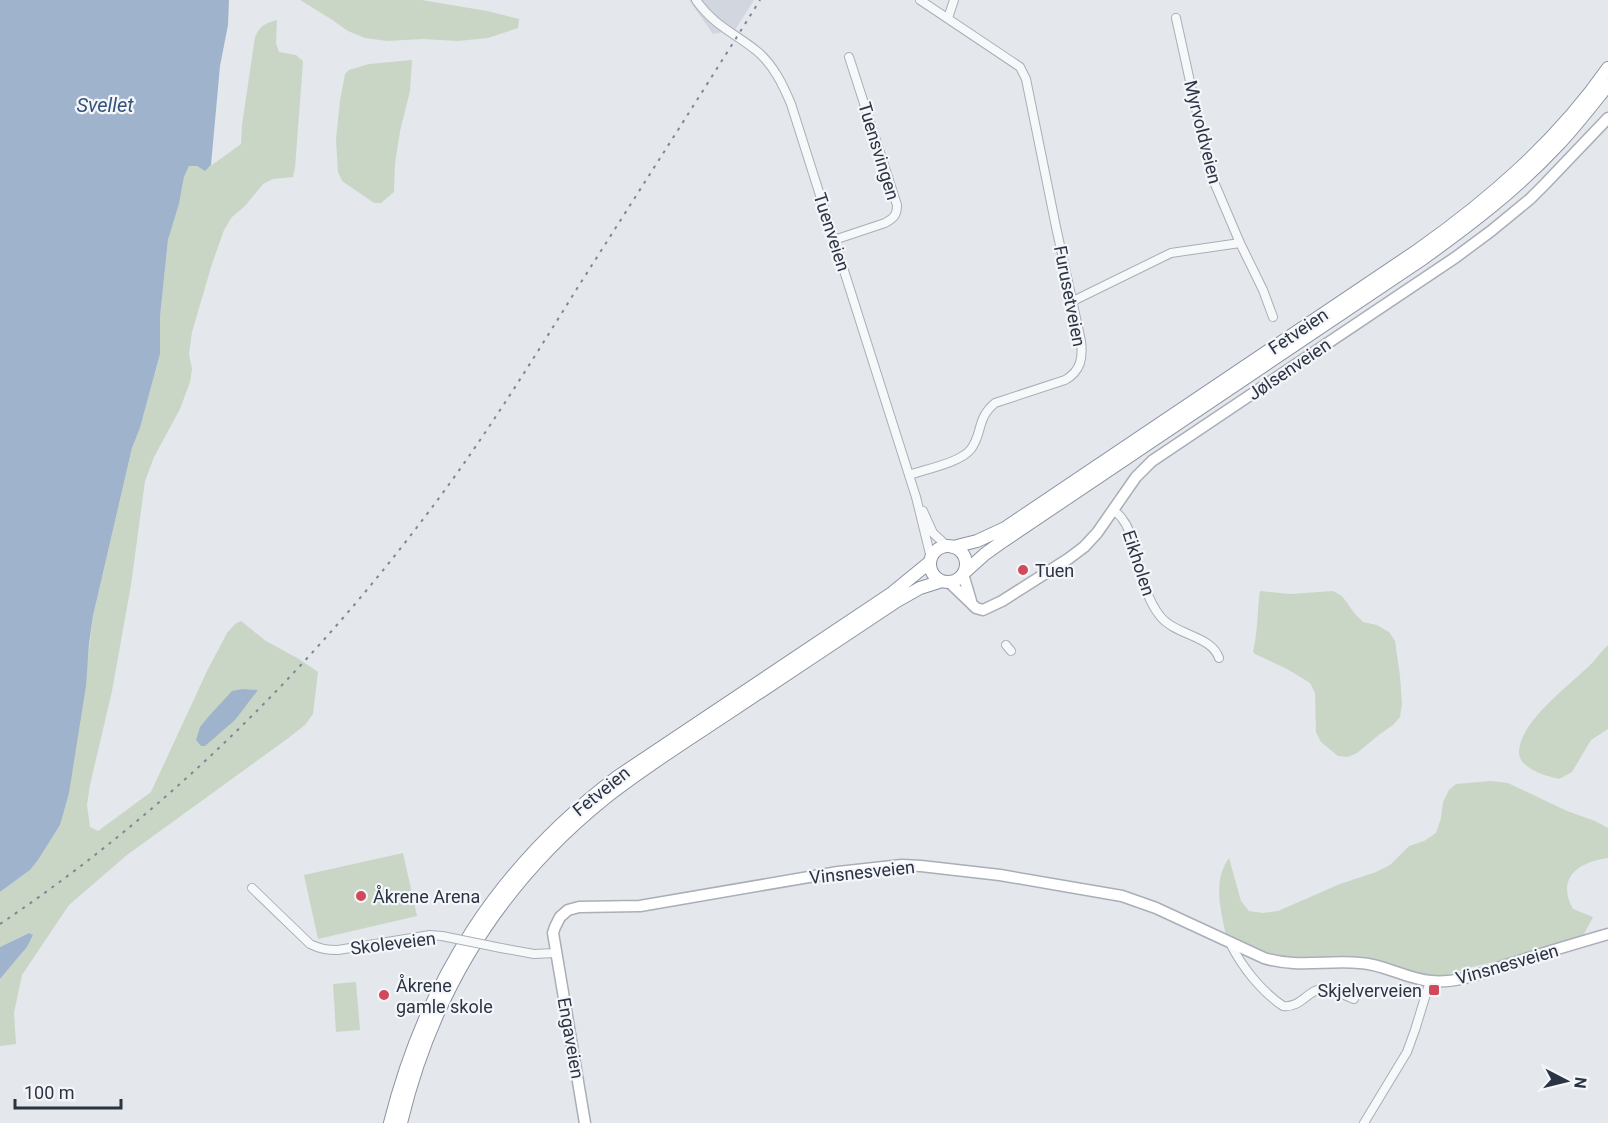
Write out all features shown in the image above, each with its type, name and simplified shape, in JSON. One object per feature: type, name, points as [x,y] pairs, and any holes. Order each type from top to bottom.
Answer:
[{"type":"highway","name":"Fetveien","points":[[950,546],[977,542],[1005,528],[1455,224],[1493,194],[1528,161],[1570,116],[1608,68]]},
{"type":"highway","name":"Fetveien","points":[[964,573],[985,554],[1421,260],[1482,216],[1560,144],[1608,85]]},
{"type":"highway","points":[[950,546],[962,552],[966,562],[964,573],[957,580],[945,582],[933,574],[931,560],[937,550],[950,546]]},
{"type":"highway","name":"Fetveien","points":[[390,1123],[402,1078],[415,1043],[452,963],[495,896],[538,847],[586,801],[617,777],[891,593],[931,560]]},
{"type":"highway","name":"Fetveien","points":[[400,1123],[424,1047],[460,967],[478,936],[503,902],[554,844],[605,798],[659,759],[897,601],[920,588],[945,582]]},
{"type":"main road","name":"Jølsenveien","points":[[973,604],[981,610],[990,608],[1068,559],[1091,540],[1136,477],[1152,461],[1456,257],[1500,224],[1545,184],[1608,118]]},
{"type":"main road","points":[[964,573],[967,590],[973,604]]},
{"type":"main road","points":[[945,582],[973,604]]},
{"type":"main road","name":"Vinsnesveien","points":[[556,953],[555,927],[560,916],[573,908],[640,906],[838,872],[902,865],[1000,875],[1122,896],[1156,908],[1275,962],[1368,964],[1430,981],[1476,975],[1608,934]]},
{"type":"main road","name":"Engaveien","points":[[556,953],[585,1123]]},
{"type":"street","name":"Tuenveien","points":[[696,0],[706,14],[758,52],[776,73],[791,105],[916,497],[931,560]]},
{"type":"street","name":"Furusetveien","points":[[909,475],[958,458],[970,450],[987,410],[995,403],[1065,380],[1076,373],[1082,359],[1082,347],[1073,301],[1026,79],[1020,67],[920,0]]},
{"type":"street","points":[[948,18],[954,0]]},
{"type":"street","name":"Myrvoldveien","points":[[1176,18],[1208,164],[1273,317]]},
{"type":"street","name":"Tuensvingen","points":[[834,240],[885,223],[897,214],[897,205],[849,57]]},
{"type":"street","points":[[1073,301],[1171,253],[1240,243]]},
{"type":"street","name":"Tuenveien","points":[[916,497],[933,532],[950,546]]},
{"type":"street","name":"Eikholen","points":[[1113,510],[1124,520],[1128,528],[1146,588],[1158,614],[1176,630],[1208,644],[1220,658]]},
{"type":"street","name":"Skoleveien","points":[[252,888],[310,944],[319,948],[338,950],[430,935],[534,954],[556,953]]},
{"type":"street","points":[[1230,943],[1260,986],[1283,1006],[1294,1005],[1322,989],[1354,999]]},
{"type":"street","points":[[1364,1123],[1407,1052],[1430,981]]},
{"type":"shaded area","points":[[689,0],[754,0],[735,30],[713,34]]},
{"type":"green space","points":[[300,0],[422,0],[519,19],[518,28],[488,38],[458,41],[423,39],[387,41],[365,38],[348,31]]},
{"type":"green space","points":[[277,20],[276,43],[279,52],[296,55],[303,61],[293,177],[273,179],[263,184],[245,206],[232,217],[224,230],[212,264],[192,332],[189,354],[192,369],[190,382],[180,409],[154,457],[145,481],[131,585],[112,691],[90,785],[87,805],[90,827],[98,831],[151,792],[207,671],[227,633],[235,624],[241,621],[266,641],[318,672],[313,714],[305,725],[127,855],[69,905],[22,975],[14,1013],[16,1044],[0,1046],[0,979],[27,947],[33,935],[29,933],[0,947],[0,892],[30,870],[60,825],[82,708],[93,616],[132,448],[140,428],[160,354],[160,317],[168,240],[179,204],[184,177],[189,166],[197,166],[205,170],[241,144],[255,37],[263,26]]},
{"type":"green space","points":[[412,60],[410,91],[395,164],[394,192],[381,203],[374,203],[342,181],[338,172],[336,139],[345,74],[349,70],[369,64]]},
{"type":"green space","points":[[1260,591],[1290,594],[1333,591],[1342,596],[1363,622],[1377,625],[1389,632],[1395,641],[1402,704],[1400,717],[1357,753],[1348,757],[1338,756],[1321,742],[1316,732],[1315,693],[1310,683],[1253,652]]},
{"type":"green space","points":[[1608,645],[1608,729],[1591,740],[1572,772],[1559,779],[1541,774],[1528,767],[1520,758],[1519,752],[1521,740],[1527,729],[1547,705],[1592,664]]},
{"type":"green space","points":[[1491,781],[1508,783],[1608,828],[1608,858],[1587,863],[1573,873],[1569,880],[1568,898],[1573,909],[1593,917],[1582,938],[1436,978],[1361,962],[1269,959],[1226,936],[1219,886],[1229,858],[1241,901],[1249,911],[1263,913],[1278,911],[1390,865],[1409,846],[1424,841],[1436,833],[1443,802],[1449,790],[1456,784]]},
{"type":"green space","name":"Åkrene Arena","points":[[403,853],[417,916],[318,939],[304,875]]},
{"type":"green space","points":[[356,982],[360,1030],[336,1032],[333,984]]},
{"type":"water","name":"Svellet","points":[[0,0],[229,0],[211,165],[205,171],[197,166],[189,166],[184,177],[179,204],[168,240],[160,317],[160,354],[140,428],[132,448],[93,616],[86,686],[69,793],[60,825],[38,860],[30,870],[0,892]]},
{"type":"water","points":[[258,690],[235,720],[205,746],[201,746],[196,740],[200,727],[232,691]]},
{"type":"water","points":[[29,933],[33,935],[27,947],[0,979],[0,947]]},
{"type":"railway","points":[[0,924],[61,881],[120,835],[231,737],[283,684],[381,572],[447,487],[505,402],[760,0]]},
{"type":"place","name":"Tuen","points":[[1023,570]]},
{"type":"place","name":"Åkrene Arena","points":[[361,896]]},
{"type":"place","name":"Skjelverveien","points":[[1434,990]]},
{"type":"place","name":"Åkrene gamle skole","points":[[384,995]]}]
